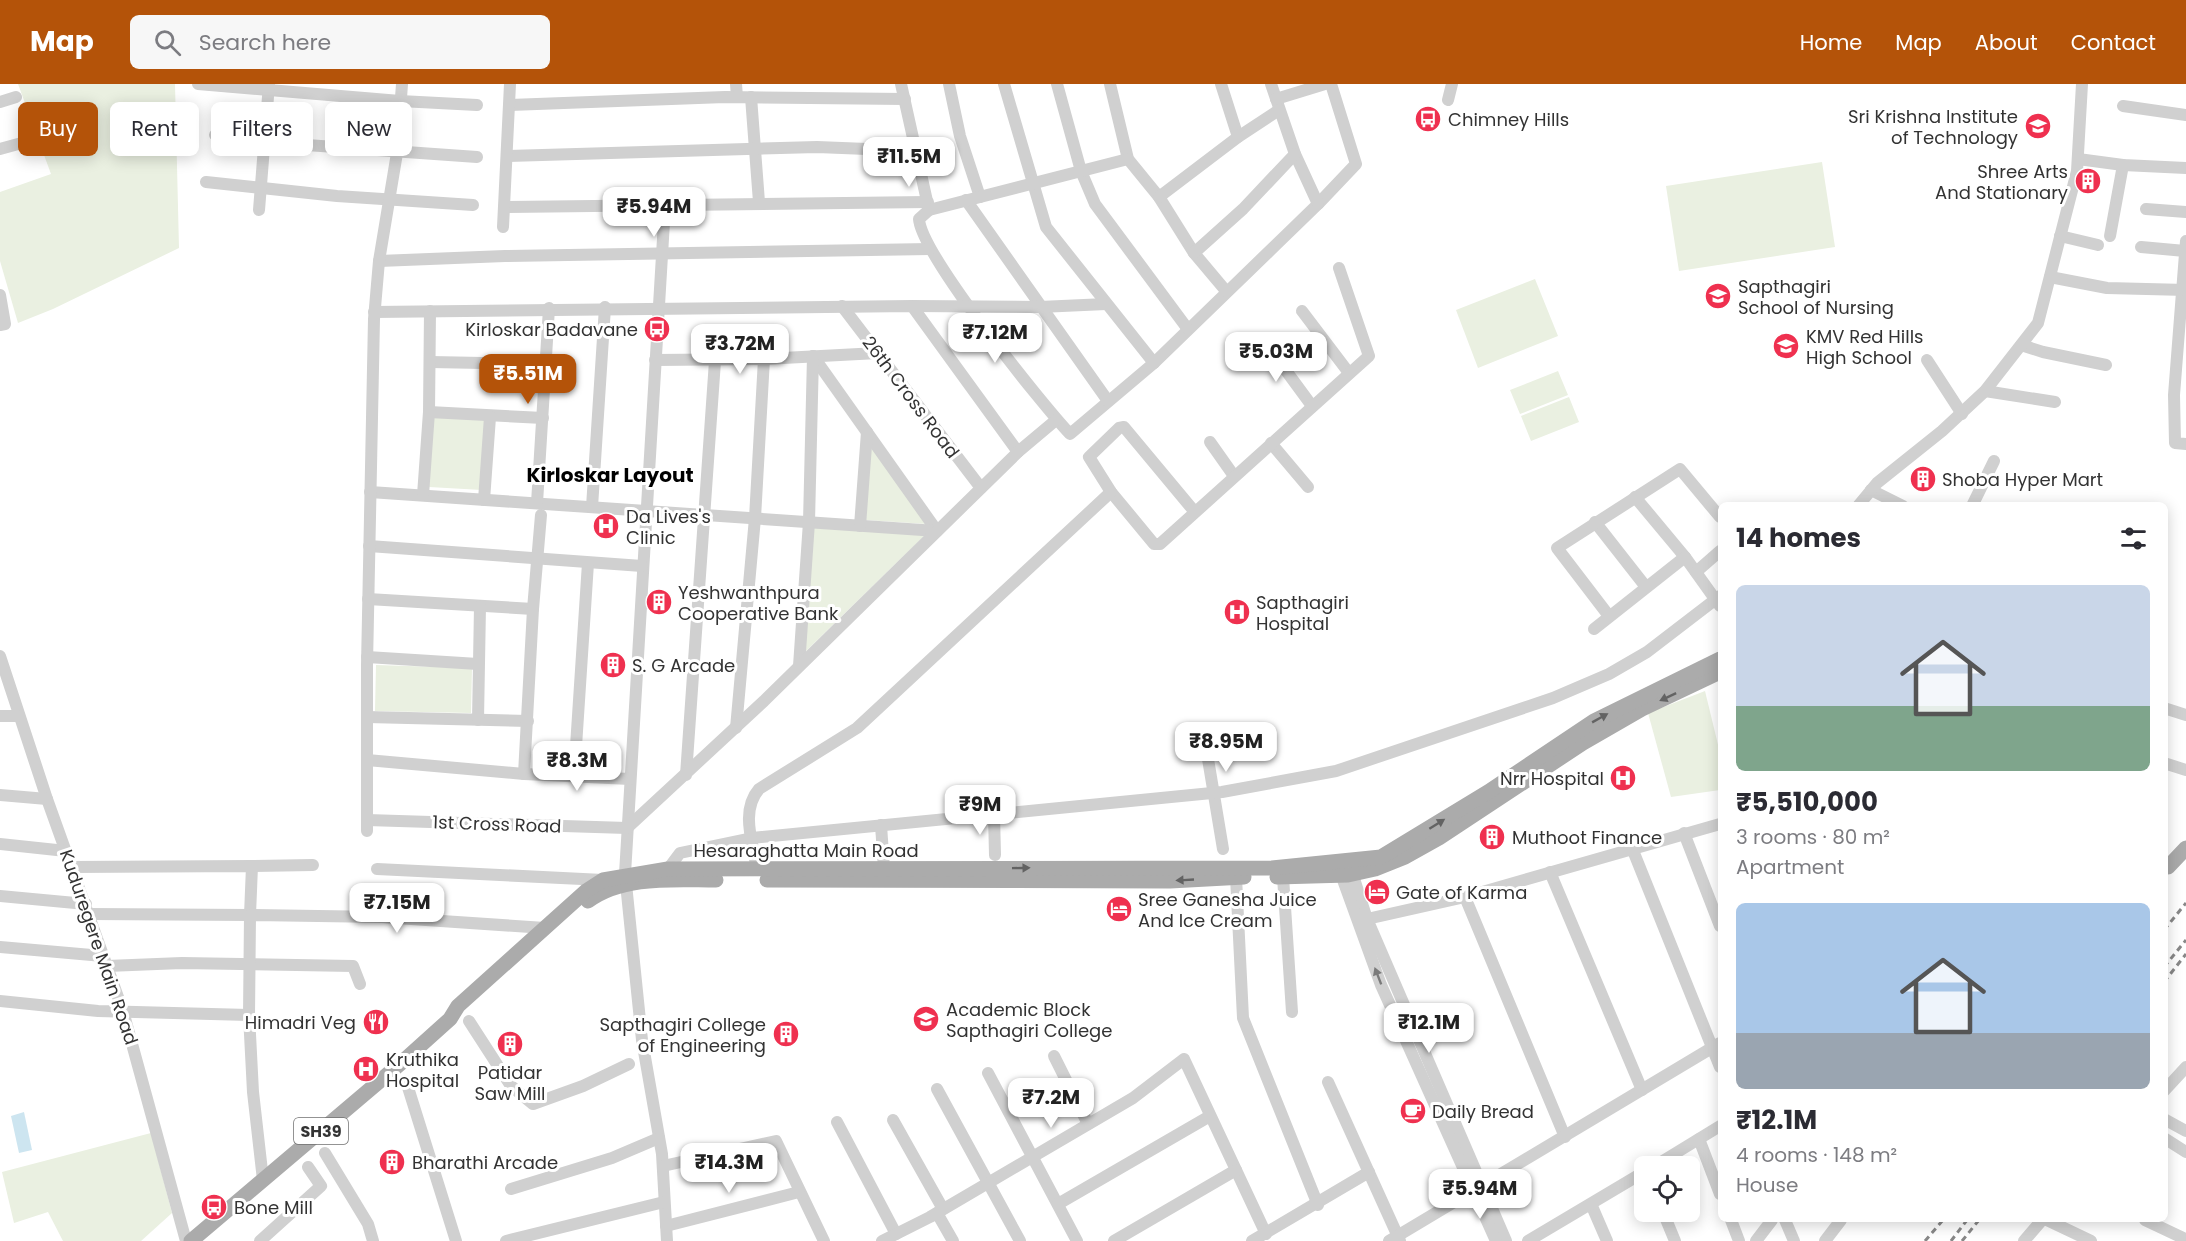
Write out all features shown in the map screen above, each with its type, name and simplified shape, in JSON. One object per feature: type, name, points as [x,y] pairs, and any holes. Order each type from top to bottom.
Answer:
[{"type":"main road","name":"Hesaraghatta Main Road","points":[[669,874],[1170,881],[1282,877],[1345,868],[1381,857],[1412,841],[1594,721],[1718,660]]},
{"type":"main road","name":"Hesaraghatta Main Road","points":[[669,874],[757,870],[884,869],[1375,869],[1405,857],[1439,838],[1583,743],[1642,709],[1718,673]]},
{"type":"main road","points":[[2168,867],[2186,848]]},
{"type":"main road","points":[[450,1019],[462,1013],[594,896],[625,879],[669,874]]},
{"type":"main road","name":"SH39","points":[[191,1241],[450,1019],[458,1006],[586,891],[603,880],[625,879]]},
{"type":"street","points":[[198,84],[268,86],[400,101],[477,105]]},
{"type":"street","points":[[400,101],[402,84]]},
{"type":"street","points":[[503,227],[506,207],[510,84]]},
{"type":"street","points":[[736,84],[737,97]]},
{"type":"street","points":[[901,84],[929,206],[919,219],[920,230],[930,249],[971,308],[1056,420],[1070,434],[1154,363],[1187,328],[1318,204],[1356,164],[1331,84]]},
{"type":"street","points":[[949,84],[960,136],[980,197]]},
{"type":"street","points":[[1004,84],[1046,227],[1154,363]]},
{"type":"street","points":[[1057,84],[1081,171],[1095,204],[1187,328]]},
{"type":"street","points":[[1110,84],[1128,159],[1159,197],[1194,253],[1226,291]]},
{"type":"street","points":[[1221,84],[1238,137]]},
{"type":"street","points":[[1271,84],[1295,154],[1318,204]]},
{"type":"street","points":[[1159,197],[1277,105],[1325,84]]},
{"type":"street","points":[[1449,100],[1452,84]]},
{"type":"street","points":[[1861,502],[1871,490],[1962,414],[1985,391],[2038,323],[2078,159],[2082,84]]},
{"type":"street","points":[[267,102],[268,86]]},
{"type":"street","points":[[0,102],[16,97]]},
{"type":"street","points":[[510,105],[737,97],[905,99]]},
{"type":"street","points":[[751,97],[759,202]]},
{"type":"street","points":[[2123,106],[2186,115]]},
{"type":"street","points":[[0,149],[18,144]]},
{"type":"street","points":[[508,156],[817,147],[917,151]]},
{"type":"street","points":[[412,154],[477,157]]},
{"type":"street","points":[[1194,253],[1243,209],[1295,154]]},
{"type":"street","points":[[259,210],[263,156]]},
{"type":"street","points":[[398,156],[379,261],[374,312],[367,760],[524,774],[630,779]]},
{"type":"street","points":[[506,207],[759,202],[929,206],[980,197],[1128,159]]},
{"type":"street","points":[[2078,159],[2123,165],[2186,168]]},
{"type":"street","points":[[2110,236],[2123,165]]},
{"type":"street","points":[[207,182],[473,206]]},
{"type":"street","points":[[966,200],[1040,308],[1108,401]]},
{"type":"street","points":[[665,205],[625,879],[642,1040],[663,1166],[667,1241]]},
{"type":"street","points":[[2146,209],[2186,212]]},
{"type":"street","points":[[2060,236],[2098,245]]},
{"type":"street","points":[[2141,247],[2186,246],[2180,395],[2175,444],[2186,444]]},
{"type":"street","points":[[379,261],[505,256],[930,249]]},
{"type":"street","points":[[1194,512],[1124,426],[1119,428],[1089,457],[1110,492],[1156,545],[1194,512],[1234,476],[1272,443],[1312,406],[1349,374],[1369,354],[1339,268]]},
{"type":"street","points":[[2050,277],[2107,288],[2184,290]]},
{"type":"street","points":[[0,295],[6,324],[0,325]]},
{"type":"street","points":[[374,312],[605,307],[658,309],[842,306],[1040,308],[1106,304]]},
{"type":"street","name":"26th Cross Road","points":[[842,306],[981,488]]},
{"type":"street","points":[[912,306],[1018,452]]},
{"type":"street","points":[[592,507],[605,307]]},
{"type":"street","points":[[524,774],[549,308]]},
{"type":"street","points":[[423,495],[429,412],[430,311]]},
{"type":"street","points":[[1302,311],[1349,374]]},
{"type":"street","points":[[1265,342],[1312,406]]},
{"type":"street","points":[[2021,345],[2106,365]]},
{"type":"street","points":[[655,360],[715,361],[878,353]]},
{"type":"street","points":[[813,357],[937,531]]},
{"type":"street","points":[[799,666],[809,522],[813,357]]},
{"type":"street","points":[[736,728],[755,519],[764,359]]},
{"type":"street","points":[[1927,360],[1962,414]]},
{"type":"street","points":[[686,775],[715,361]]},
{"type":"street","points":[[430,362],[546,364]]},
{"type":"street","points":[[1985,391],[2055,402]]},
{"type":"street","points":[[429,412],[543,418]]},
{"type":"street","points":[[484,500],[490,417]]},
{"type":"street","points":[[627,828],[736,728],[1018,452],[1056,420]]},
{"type":"street","points":[[860,526],[867,432]]},
{"type":"street","points":[[1210,442],[1234,476]]},
{"type":"street","points":[[1272,443],[1308,487]]},
{"type":"street","points":[[1974,502],[1994,461]]},
{"type":"street","points":[[1609,616],[1557,548],[1680,469],[1718,515]]},
{"type":"street","points":[[1871,490],[1895,502]]},
{"type":"street","points":[[370,492],[484,500],[539,509],[592,507],[937,531]]},
{"type":"street","points":[[757,870],[748,810],[752,797],[759,789],[858,728],[1110,492]]},
{"type":"street","points":[[1635,497],[1718,599]]},
{"type":"street","points":[[1595,522],[1646,587]]},
{"type":"street","points":[[369,546],[642,566]]},
{"type":"street","points":[[1696,572],[1718,553]]},
{"type":"street","points":[[1594,629],[1685,557]]},
{"type":"street","points":[[574,777],[588,563]]},
{"type":"street","points":[[368,599],[532,609]]},
{"type":"street","points":[[669,874],[680,853],[752,838],[1214,793],[1336,771],[1553,698],[1609,674],[1647,652],[1718,601]]},
{"type":"street","points":[[478,720],[480,606]]},
{"type":"street","name":"Kuduregere Main Road","points":[[0,656],[47,799],[123,1011],[186,1241]]},
{"type":"street","points":[[367,657],[478,664]]},
{"type":"street","points":[[2168,709],[2186,716]]},
{"type":"street","points":[[0,716],[20,716]]},
{"type":"street","points":[[367,717],[528,721]]},
{"type":"street","points":[[1208,759],[1223,849]]},
{"type":"street","name":"1st Cross Road","points":[[367,760],[367,826],[627,828]]},
{"type":"street","points":[[2168,764],[2186,770]]},
{"type":"street","points":[[0,795],[47,799]]},
{"type":"street","points":[[994,815],[995,855]]},
{"type":"street","points":[[1367,919],[1465,897],[1718,824]]},
{"type":"street","points":[[881,825],[884,869]]},
{"type":"street","points":[[1684,833],[1718,921]]},
{"type":"street","points":[[0,844],[66,850]]},
{"type":"street","points":[[1328,1082],[1369,1172],[1396,1239],[1717,1045],[1632,848]]},
{"type":"street","points":[[72,867],[313,865]]},
{"type":"street","points":[[252,867],[249,1015],[253,1092],[263,1180]]},
{"type":"street","points":[[1345,868],[1478,1189],[1496,1241]]},
{"type":"street","points":[[1345,868],[1381,985],[1478,1189],[1506,1241]]},
{"type":"street","points":[[377,869],[603,880]]},
{"type":"street","points":[[1550,872],[1642,1090]]},
{"type":"street","points":[[1236,877],[1243,1018],[1317,1205]]},
{"type":"street","points":[[1282,877],[1292,1012]]},
{"type":"street","points":[[0,896],[87,909],[382,917],[545,928]]},
{"type":"street","points":[[1465,897],[1565,1137]]},
{"type":"street","points":[[0,947],[105,961],[353,966],[360,984]]},
{"type":"street","points":[[0,1000],[98,1011],[249,1015]]},
{"type":"street","points":[[469,1021],[511,1086],[533,1104],[583,1086],[629,1064]]},
{"type":"street","points":[[1054,1056],[1088,1124]]},
{"type":"street","points":[[837,1122],[889,1238],[940,1211],[1133,1098],[1184,1059],[1266,1234]]},
{"type":"street","points":[[2168,1087],[2186,1067]]},
{"type":"street","points":[[988,1073],[1077,1241]]},
{"type":"street","points":[[406,1081],[456,1241]]},
{"type":"street","points":[[937,1089],[1020,1241]]},
{"type":"street","points":[[1059,1204],[1210,1116]]},
{"type":"street","points":[[892,1120],[940,1211],[953,1241]]},
{"type":"street","points":[[2168,1121],[2186,1131]]},
{"type":"street","points":[[1671,1156],[1718,1127]]},
{"type":"street","points":[[511,1189],[612,1158],[659,1138]]},
{"type":"street","points":[[1699,1139],[1718,1189]]},
{"type":"street","points":[[663,1166],[711,1153],[776,1141],[824,1241]]},
{"type":"street","points":[[2168,1141],[2186,1152]]},
{"type":"street","points":[[325,1153],[368,1224],[372,1240]]},
{"type":"street","points":[[260,1241],[321,1186],[308,1167]]},
{"type":"street","points":[[1114,1241],[1236,1170]]},
{"type":"street","points":[[1252,1241],[1317,1205],[1369,1172]]},
{"type":"street","points":[[1527,1241],[1634,1178]]},
{"type":"street","points":[[666,1226],[800,1191]]},
{"type":"street","points":[[506,1241],[664,1202]]},
{"type":"street","points":[[1591,1204],[1607,1241]]},
{"type":"street","points":[[1667,1222],[1676,1241]]},
{"type":"street","points":[[1732,1222],[1739,1241]]},
{"type":"street","points":[[1756,1241],[1770,1222]]},
{"type":"street","points":[[1786,1222],[1794,1241]]},
{"type":"street","points":[[1825,1241],[1839,1222]]},
{"type":"street","points":[[2024,1241],[2042,1222]]},
{"type":"street","points":[[2048,1222],[2091,1241]]},
{"type":"street","points":[[2149,1222],[2183,1238]]},
{"type":"green space","points":[[18,84],[175,84],[175,102],[110,102],[110,156],[177,156],[179,248],[53,309],[18,323],[0,261],[0,192],[51,174],[44,156],[98,156],[98,102],[25,102]]},
{"type":"green space","points":[[1822,162],[1835,247],[1679,271],[1666,186]]},
{"type":"green space","points":[[1535,279],[1558,336],[1478,368],[1456,310]]},
{"type":"green space","points":[[1558,371],[1568,395],[1520,414],[1510,390]]},
{"type":"green space","points":[[1569,397],[1579,422],[1531,441],[1521,416]]},
{"type":"green space","points":[[433,416],[486,419],[482,490],[429,487]]},
{"type":"green space","points":[[870,443],[926,524],[866,520]]},
{"type":"green space","points":[[814,526],[925,535],[804,653]]},
{"type":"green space","points":[[376,665],[472,668],[471,713],[375,711]]},
{"type":"green space","points":[[1705,691],[1718,745],[1718,790],[1671,797],[1648,713]]},
{"type":"green space","points":[[151,1133],[172,1213],[141,1241],[63,1241],[48,1212],[14,1223],[2,1172]]},
{"type":"water","points":[[24,1112],[32,1150],[19,1153],[11,1116]]},
{"type":"railway","points":[[2168,925],[2186,903]]},
{"type":"railway","points":[[2168,962],[2186,940]]},
{"type":"railway","points":[[2168,977],[2186,954]]},
{"type":"railway","points":[[1925,1241],[1941,1222]]},
{"type":"railway","points":[[1951,1241],[1965,1222]]},
{"type":"railway","points":[[1962,1241],[1977,1222]]},
{"type":"place","name":"Chimney Hills","points":[[1428,119]]},
{"type":"place","name":"Sri Krishna Institute of Technology","points":[[2038,126]]},
{"type":"place","name":"Shree Arts And Stationary","points":[[2088,181]]},
{"type":"place","name":"Sapthagiri School of Nursing","points":[[1718,296]]},
{"type":"place","name":"Kirloskar Badavane","points":[[657,329]]},
{"type":"place","name":"KMV Red Hills High School","points":[[1786,346]]},
{"type":"place","name":"Shoba Hyper Mart","points":[[1923,479]]},
{"type":"place","name":"Da Lives's Clinic","points":[[606,526]]},
{"type":"place","name":"Yeshwanthpura Cooperative Bank","points":[[659,602]]},
{"type":"place","name":"Sapthagiri Hospital","points":[[1237,612]]},
{"type":"place","name":"S. G Arcade","points":[[613,665]]},
{"type":"place","name":"Nrr Hospital","points":[[1623,778]]},
{"type":"place","name":"Muthoot Finance","points":[[1492,837]]},
{"type":"place","name":"Gate of Karma","points":[[1377,892]]},
{"type":"place","name":"Sree Ganesha Juice And Ice Cream","points":[[1119,909]]},
{"type":"place","name":"Academic Block Sapthagiri College","points":[[926,1019]]},
{"type":"place","name":"Himadri Veg","points":[[376,1022]]},
{"type":"place","name":"Sapthagiri College of Engineering","points":[[786,1034]]},
{"type":"place","name":"Patidar Saw Mill","points":[[510,1044]]},
{"type":"place","name":"Kruthika Hospital","points":[[366,1069]]},
{"type":"place","name":"Daily Bread","points":[[1413,1111]]},
{"type":"place","name":"Bharathi Arcade","points":[[392,1162]]},
{"type":"place","name":"Bone Mill","points":[[214,1207]]},
{"type":"district","name":"Kirloskar Layout","points":[[610,475]]}]
